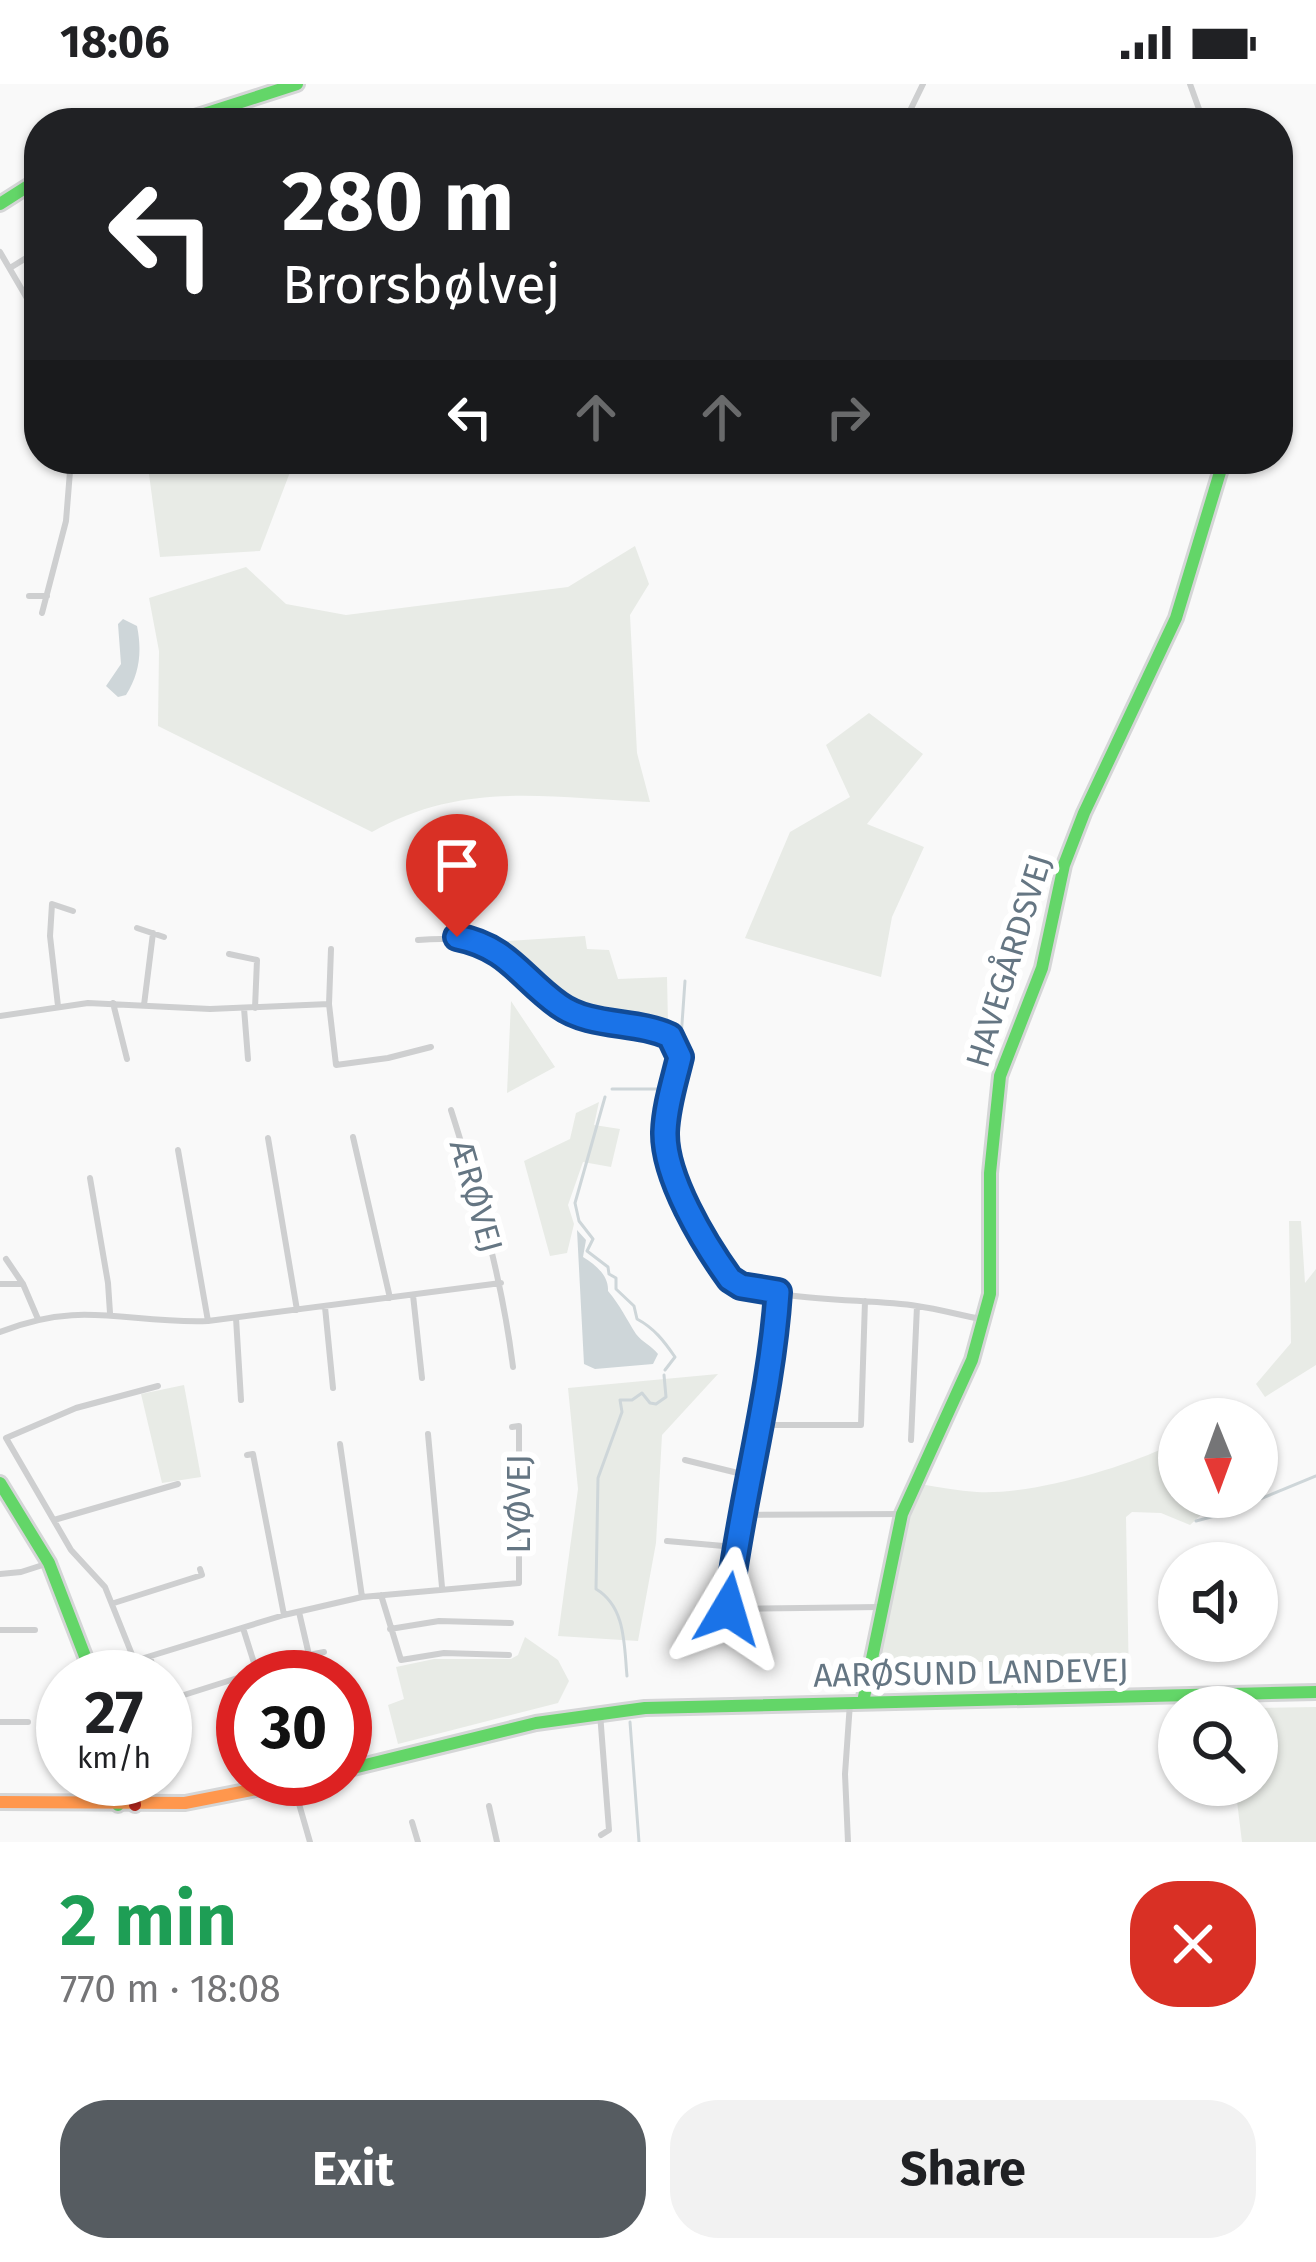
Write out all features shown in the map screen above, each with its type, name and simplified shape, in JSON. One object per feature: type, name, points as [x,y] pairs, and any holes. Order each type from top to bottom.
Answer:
[{"type":"street","points":[[223,108],[297,84]]},
{"type":"street","points":[[0,252],[24,293]]},
{"type":"street","points":[[10,268],[24,259]]},
{"type":"street","points":[[42,613],[66,521],[69,474]]},
{"type":"street","name":"HAVEGÅRDSVEJ","points":[[856,1702],[902,1514],[972,1360],[985,1320],[992,1269],[990,1173],[1000,1076],[1042,968],[1064,865],[1176,618],[1219,474]]},
{"type":"street","points":[[28,596],[47,596]]},
{"type":"street","points":[[58,1006],[50,950],[52,904],[73,910]]},
{"type":"street","points":[[137,928],[164,937]]},
{"type":"street","points":[[144,1005],[153,933]]},
{"type":"street","points":[[418,940],[457,937],[480,942],[500,951],[560,1006],[580,1017],[670,1036],[680,1057],[665,1137],[680,1190],[730,1279],[741,1286],[778,1292],[917,1306],[985,1320]]},
{"type":"street","points":[[331,949],[329,1004],[336,1065],[431,1047]]},
{"type":"street","points":[[229,954],[257,960],[255,1008]]},
{"type":"street","points":[[113,1003],[127,1059]]},
{"type":"street","points":[[0,1016],[113,1003],[244,1009],[329,1004]]},
{"type":"street","points":[[244,1009],[248,1059]]},
{"type":"street","name":"ÆRØVEJ","points":[[451,1109],[501,1283],[513,1367]]},
{"type":"street","points":[[353,1137],[390,1298]]},
{"type":"street","points":[[268,1138],[297,1310]]},
{"type":"street","points":[[178,1150],[208,1321]]},
{"type":"street","points":[[90,1178],[110,1313]]},
{"type":"street","points":[[6,1258],[38,1319]]},
{"type":"street","name":"ÆRØVEJ","points":[[0,1332],[73,1312],[208,1321],[501,1283]]},
{"type":"street","points":[[0,1284],[23,1284]]},
{"type":"street","points":[[778,1292],[774,1356],[747,1475],[728,1609],[880,1607]]},
{"type":"street","points":[[413,1295],[422,1378]]},
{"type":"street","points":[[762,1425],[861,1425],[866,1301]]},
{"type":"street","points":[[911,1440],[917,1306]]},
{"type":"street","points":[[326,1307],[333,1388]]},
{"type":"street","points":[[236,1318],[241,1400]]},
{"type":"street","points":[[131,1650],[105,1587],[71,1550],[6,1438],[76,1408],[158,1386]]},
{"type":"street","name":"LYØVEJ","points":[[172,1650],[362,1597],[519,1582],[519,1426],[512,1426]]},
{"type":"street","points":[[428,1434],[442,1587]]},
{"type":"street","points":[[340,1444],[362,1597]]},
{"type":"street","points":[[247,1456],[253,1454],[284,1616]]},
{"type":"street","points":[[685,1460],[747,1475]]},
{"type":"street","points":[[0,1483],[49,1563],[83,1650]]},
{"type":"street","points":[[54,1520],[178,1484]]},
{"type":"street","points":[[740,1515],[902,1514]]},
{"type":"street","points":[[667,1541],[735,1547]]},
{"type":"street","points":[[0,1574],[49,1563]]},
{"type":"street","points":[[114,1604],[202,1575],[200,1569]]},
{"type":"street","points":[[381,1594],[401,1660],[444,1653],[508,1655]]},
{"type":"street","points":[[299,1612],[308,1650]]},
{"type":"street","points":[[390,1629],[457,1620],[511,1623]]},
{"type":"street","points":[[192,1692],[247,1675],[255,1666],[243,1628]]},
{"type":"street","points":[[0,1630],[35,1630]]},
{"type":"street","name":"AARØSUND LANDEVEJ","points":[[372,1763],[600,1713],[683,1706],[1316,1692]]},
{"type":"street","points":[[848,1842],[845,1774],[856,1702]]},
{"type":"street","points":[[600,1713],[609,1830],[601,1835]]},
{"type":"street","points":[[0,1722],[28,1722]]},
{"type":"street","points":[[0,1802],[36,1803]]},
{"type":"street","points":[[298,1842],[309,1840],[304,1806]]},
{"type":"street","points":[[489,1806],[497,1842]]},
{"type":"street","points":[[412,1822],[418,1842]]},
{"type":"shaded area","points":[[149,474],[289,474],[260,551],[160,557]]},
{"type":"shaded area","points":[[635,546],[649,584],[630,615],[637,753],[650,802],[542,796],[474,799],[406,816],[372,832],[158,726],[159,651],[149,598],[246,567],[286,604],[346,615],[568,587]]},
{"type":"shaded area","points":[[123,619],[137,626],[139,653],[131,687],[118,697],[106,686],[121,664],[118,624]]},
{"type":"shaded area","points":[[869,713],[923,754],[867,824],[924,847],[892,917],[881,977],[745,938],[790,832],[850,797],[826,745]]},
{"type":"shaded area","points":[[585,936],[587,949],[609,950],[618,979],[667,977],[668,1023],[581,1013],[493,942]]},
{"type":"shaded area","points":[[511,1001],[555,1067],[507,1093]]},
{"type":"shaded area","points":[[599,1102],[594,1125],[620,1129],[611,1167],[583,1162],[568,1205],[574,1224],[567,1253],[550,1256],[524,1161],[570,1139],[576,1113]]},
{"type":"shaded area","points":[[1289,1221],[1301,1221],[1305,1283],[1316,1269],[1316,1365],[1265,1397],[1256,1384],[1291,1343]]},
{"type":"shaded area","points":[[577,1230],[586,1240],[583,1257],[601,1271],[636,1334],[658,1354],[653,1364],[595,1369],[584,1364]]},
{"type":"shaded area","points":[[718,1374],[662,1435],[656,1543],[638,1641],[558,1636],[578,1489],[568,1388]]},
{"type":"shaded area","points":[[184,1385],[201,1477],[162,1483],[141,1394]]},
{"type":"shaded area","points":[[1158,1451],[1158,1513],[1132,1512],[1126,1517],[1129,1685],[984,1687],[982,1662],[873,1662],[907,1517],[920,1484],[977,1492],[1022,1490]]},
{"type":"shaded area","points":[[525,1637],[558,1660],[569,1681],[558,1703],[398,1744],[388,1705],[404,1699],[396,1667],[434,1659],[511,1659],[518,1655]]},
{"type":"shaded area","points":[[1316,1707],[1316,1842],[1242,1842],[1238,1806],[1278,1806],[1278,1708]]},
{"type":"waterway","points":[[681,1038],[685,981]]},
{"type":"waterway","points":[[612,1089],[666,1089],[674,1054]]},
{"type":"waterway","points":[[605,1097],[575,1203],[579,1221],[593,1239],[587,1251],[608,1267],[616,1278],[616,1289],[634,1306],[637,1319],[675,1357],[665,1370]]},
{"type":"waterway","points":[[627,1676],[618,1616],[596,1589],[598,1478],[622,1412],[620,1400],[632,1400],[642,1393],[656,1404],[666,1397],[664,1375]]},
{"type":"waterway","points":[[1196,1521],[1316,1476]]},
{"type":"waterway","points":[[630,1722],[639,1842]]},
{"type":"traffic: fast","points":[[223,108],[297,84]]},
{"type":"traffic: fast","points":[[0,204],[24,189]]},
{"type":"traffic: fast","points":[[863,1702],[902,1514],[972,1360],[990,1294],[990,1173],[1000,1076],[1042,968],[1064,865],[1176,618],[1219,474]]},
{"type":"traffic: fast","points":[[0,1483],[49,1563],[83,1650]]},
{"type":"traffic: fast","points":[[372,1763],[536,1723],[645,1708],[1316,1692]]},
{"type":"traffic: slow","points":[[0,1802],[185,1803],[216,1797]]},
{"type":"route","points":[[457,937],[500,951],[560,1006],[580,1017],[670,1036],[680,1057],[665,1137],[680,1190],[730,1279],[741,1286],[778,1292],[770,1384],[747,1475],[728,1609]]}]
